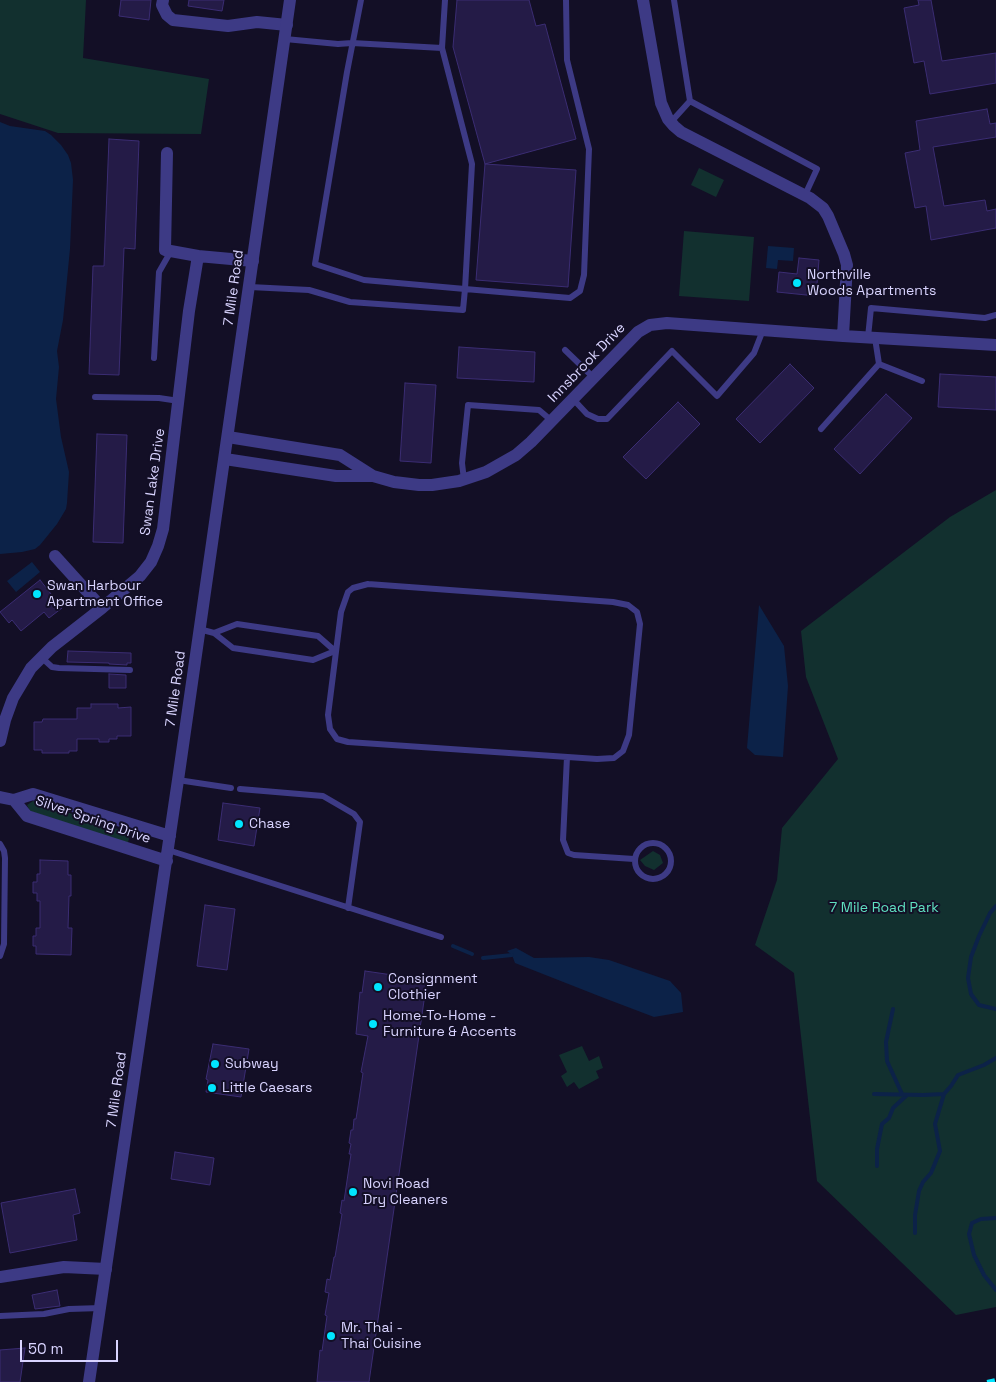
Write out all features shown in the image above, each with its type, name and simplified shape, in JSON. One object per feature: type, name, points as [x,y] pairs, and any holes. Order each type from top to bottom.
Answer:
[{"type":"street","points":[[163,0],[162,5],[167,15],[174,20],[228,26],[257,22],[287,25]]},
{"type":"street","name":"7 Mile Road","points":[[89,1382],[225,459],[290,0]]},
{"type":"street","points":[[643,0],[661,103],[671,122],[682,132],[805,196],[823,208],[828,216],[844,254],[848,275],[843,336]]},
{"type":"street","points":[[167,153],[165,250],[198,256],[253,261]]},
{"type":"street","name":"Swan Lake Drive","points":[[0,741],[13,698],[28,673],[41,657],[140,576],[158,546],[163,529],[189,311],[198,256]]},
{"type":"street","name":"Innsbrook Drive","points":[[225,459],[336,476],[373,476],[394,482],[419,485],[446,484],[464,480],[486,472],[516,455],[552,421],[638,332],[650,326],[667,323],[996,345]]},
{"type":"street","name":"Innsbrook Drive","points":[[228,437],[340,455],[373,476]]},
{"type":"street","points":[[55,556],[102,608]]},
{"type":"street","name":"Silver Spring Drive","points":[[0,797],[14,800],[33,794],[170,836]]},
{"type":"street","name":"Silver Spring Drive","points":[[14,800],[27,816],[167,855]]},
{"type":"street","points":[[0,1278],[64,1267],[106,1269]]},
{"type":"lane","points":[[361,0],[315,264],[364,280],[570,298],[580,290],[584,275],[589,149],[567,60],[566,0]]},
{"type":"lane","points":[[250,287],[309,290],[350,302],[464,310],[472,164],[442,48],[445,0]]},
{"type":"lane","points":[[674,0],[690,101]]},
{"type":"lane","points":[[285,39],[338,44],[352,43],[442,48]]},
{"type":"lane","points":[[671,122],[690,101]]},
{"type":"lane","points":[[690,101],[817,169],[805,196]]},
{"type":"lane","points":[[154,358],[159,272],[171,251]]},
{"type":"lane","points":[[879,364],[872,338],[871,308],[985,318],[996,315]]},
{"type":"lane","points":[[574,398],[587,414],[598,419],[607,420],[672,351],[717,396],[754,353],[762,330]]},
{"type":"lane","points":[[565,350],[594,378]]},
{"type":"lane","points":[[879,364],[922,381]]},
{"type":"lane","points":[[821,429],[879,364]]},
{"type":"lane","points":[[95,397],[159,398],[179,401]]},
{"type":"lane","points":[[464,480],[462,463],[468,405],[539,410],[552,421]]},
{"type":"lane","points":[[368,584],[613,602],[628,605],[637,612],[640,624],[629,735],[623,751],[614,758],[597,760],[348,742],[337,739],[330,729],[328,715],[335,651],[341,612],[348,592],[352,588],[368,584]]},
{"type":"lane","points":[[214,633],[237,624],[318,636],[335,651]]},
{"type":"lane","points":[[199,629],[214,633],[232,648],[313,660],[335,651]]},
{"type":"lane","points":[[41,657],[52,667],[130,670]]},
{"type":"lane","points":[[567,757],[563,840],[568,853],[634,859]]},
{"type":"lane","points":[[178,780],[231,788]]},
{"type":"lane","points":[[240,789],[323,796],[354,814],[360,822],[348,908]]},
{"type":"lane","points":[[651,843],[663,846],[668,851],[671,862],[670,868],[662,877],[651,879],[645,878],[637,870],[634,859],[640,848],[651,843]]},
{"type":"lane","points":[[0,844],[5,858],[4,944],[0,956]]},
{"type":"lane","points":[[167,855],[441,937]]},
{"type":"lane","points":[[0,1316],[44,1314],[69,1309],[100,1308]]},
{"type":"green space","points":[[0,0],[86,0],[83,58],[209,79],[201,134],[58,133],[0,114]]},
{"type":"green space","points":[[699,168],[724,180],[716,197],[691,185]]},
{"type":"green space","points":[[684,231],[754,237],[749,301],[679,296]]},
{"type":"green space","name":"7 Mile Road Park","points":[[996,490],[996,1307],[956,1315],[817,1181],[794,973],[755,945],[777,880],[782,828],[838,759],[806,677],[801,631],[950,517]]},
{"type":"green space","points":[[33,801],[127,832],[128,842],[30,811],[27,805]]},
{"type":"green space","points":[[653,851],[660,855],[663,863],[654,870],[645,866],[640,860]]},
{"type":"green space","points":[[582,1046],[589,1061],[599,1056],[603,1068],[596,1071],[599,1078],[579,1089],[574,1082],[567,1087],[561,1076],[567,1072],[559,1055]]},
{"type":"water","points":[[0,122],[10,126],[45,131],[51,135],[68,155],[73,180],[70,249],[63,320],[57,351],[59,367],[56,399],[61,437],[69,472],[66,509],[57,524],[35,549],[0,554]]},
{"type":"water","points":[[768,246],[794,248],[793,261],[778,260],[777,269],[766,268]]},
{"type":"water","points":[[32,562],[40,572],[16,592],[7,581]]},
{"type":"water","points":[[759,605],[784,646],[788,686],[783,757],[755,755],[747,748]]},
{"type":"water","points":[[516,948],[534,958],[589,957],[609,960],[670,981],[681,993],[683,1012],[654,1017],[604,998],[515,963],[512,955],[507,951]]},
{"type":"building","points":[[121,0],[151,0],[149,20],[119,16]]},
{"type":"building","points":[[189,0],[224,0],[222,11],[188,6]]},
{"type":"building","points":[[457,0],[529,0],[536,26],[545,24],[576,139],[485,164],[453,47]]},
{"type":"building","points":[[918,0],[931,0],[942,61],[996,53],[996,83],[930,94],[924,61],[914,63],[904,8],[919,5]]},
{"type":"building","points":[[987,109],[990,124],[996,123],[996,137],[933,147],[944,206],[985,200],[987,211],[996,209],[996,228],[931,240],[926,206],[915,208],[905,153],[920,150],[916,121]]},
{"type":"building","points":[[109,139],[139,141],[135,249],[124,248],[119,375],[89,374],[93,266],[104,266]]},
{"type":"building","points":[[485,164],[576,170],[568,287],[476,280]]},
{"type":"building","name":"Northville Woods Apartments","points":[[799,258],[819,260],[816,296],[777,292],[779,272],[797,274]]},
{"type":"building","points":[[459,347],[535,352],[534,382],[457,378]]},
{"type":"building","points":[[790,364],[814,388],[760,443],[736,419]]},
{"type":"building","points":[[940,374],[996,377],[996,410],[938,407]]},
{"type":"building","points":[[405,383],[436,385],[431,463],[400,461]]},
{"type":"building","points":[[886,394],[912,418],[860,474],[834,449]]},
{"type":"building","points":[[678,402],[700,424],[646,479],[623,457]]},
{"type":"building","points":[[97,434],[127,435],[123,543],[93,542]]},
{"type":"building","name":"Swan Harbour Apartment Office","points":[[40,580],[62,608],[49,618],[44,612],[21,631],[12,620],[9,623],[0,612]]},
{"type":"building","points":[[68,651],[131,653],[131,663],[127,663],[127,665],[67,662]]},
{"type":"building","points":[[109,674],[126,675],[126,688],[109,688]]},
{"type":"building","points":[[91,704],[118,704],[118,708],[131,707],[131,736],[117,736],[117,739],[109,739],[109,742],[99,742],[99,739],[77,739],[77,751],[69,751],[69,753],[42,753],[42,750],[34,750],[34,722],[42,722],[43,719],[77,719],[77,708],[91,708]]},
{"type":"building","name":"Chase","points":[[223,803],[260,808],[254,846],[218,840]]},
{"type":"building","points":[[40,860],[68,861],[68,875],[71,875],[68,928],[72,928],[71,955],[36,954],[36,946],[33,946],[33,936],[36,936],[36,928],[40,928],[40,901],[37,901],[37,893],[33,893],[33,882],[37,882],[37,874],[40,874]]},
{"type":"building","points":[[205,905],[235,909],[227,970],[197,966]]},
{"type":"building","points":[[365,971],[427,980],[369,1382],[317,1382],[320,1350],[322,1351],[327,1316],[325,1315],[329,1293],[325,1292],[327,1279],[330,1280],[335,1257],[342,1214],[340,1213],[342,1200],[344,1201],[351,1154],[349,1154],[351,1144],[349,1143],[354,1119],[356,1119],[363,1073],[361,1072],[368,1036],[356,1034],[360,992],[362,993]]},
{"type":"building","points":[[213,1044],[249,1049],[241,1097],[206,1092],[208,1080],[206,1079]]},
{"type":"building","points":[[175,1152],[214,1158],[210,1185],[171,1179]]},
{"type":"building","points":[[75,1189],[80,1213],[73,1215],[77,1240],[10,1253],[1,1203]]},
{"type":"building","points":[[57,1290],[60,1306],[35,1309],[32,1295]]},
{"type":"building","points":[[25,1348],[20,1382],[0,1382],[0,1350]]},
{"type":"waterway","points":[[996,906],[990,913],[979,936],[971,957],[968,978],[971,994],[979,1005],[996,1009]]},
{"type":"waterway","points":[[453,946],[472,954]]},
{"type":"waterway","points":[[483,958],[512,955]]},
{"type":"waterway","points":[[893,1009],[886,1042],[887,1061],[902,1094]]},
{"type":"waterway","points":[[874,1094],[944,1094],[958,1075],[996,1058]]},
{"type":"waterway","points":[[915,1233],[915,1215],[919,1191],[923,1182],[931,1173],[940,1151],[935,1124],[944,1094]]},
{"type":"waterway","points":[[877,1166],[877,1149],[882,1124],[889,1118],[893,1108],[907,1095]]},
{"type":"waterway","points":[[996,1218],[981,1219],[972,1223],[969,1234],[974,1255],[984,1275],[996,1290]]},
{"type":"railway","points":[[987,1382],[996,1380]]},
{"type":"place","name":"Northville Woods Apartments","points":[[797,283]]},
{"type":"place","name":"Swan Harbour Apartment Office","points":[[37,594]]},
{"type":"place","name":"Chase","points":[[239,824]]},
{"type":"place","name":"Consignment Clothier","points":[[378,987]]},
{"type":"place","name":"Home-To-Home - Furniture & Accents","points":[[373,1024]]},
{"type":"place","name":"Subway","points":[[215,1064]]},
{"type":"place","name":"Little Caesars","points":[[212,1088]]},
{"type":"place","name":"Novi Road Dry Cleaners","points":[[353,1192]]},
{"type":"place","name":"Mr. Thai - Thai Cuisine","points":[[331,1336]]}]
